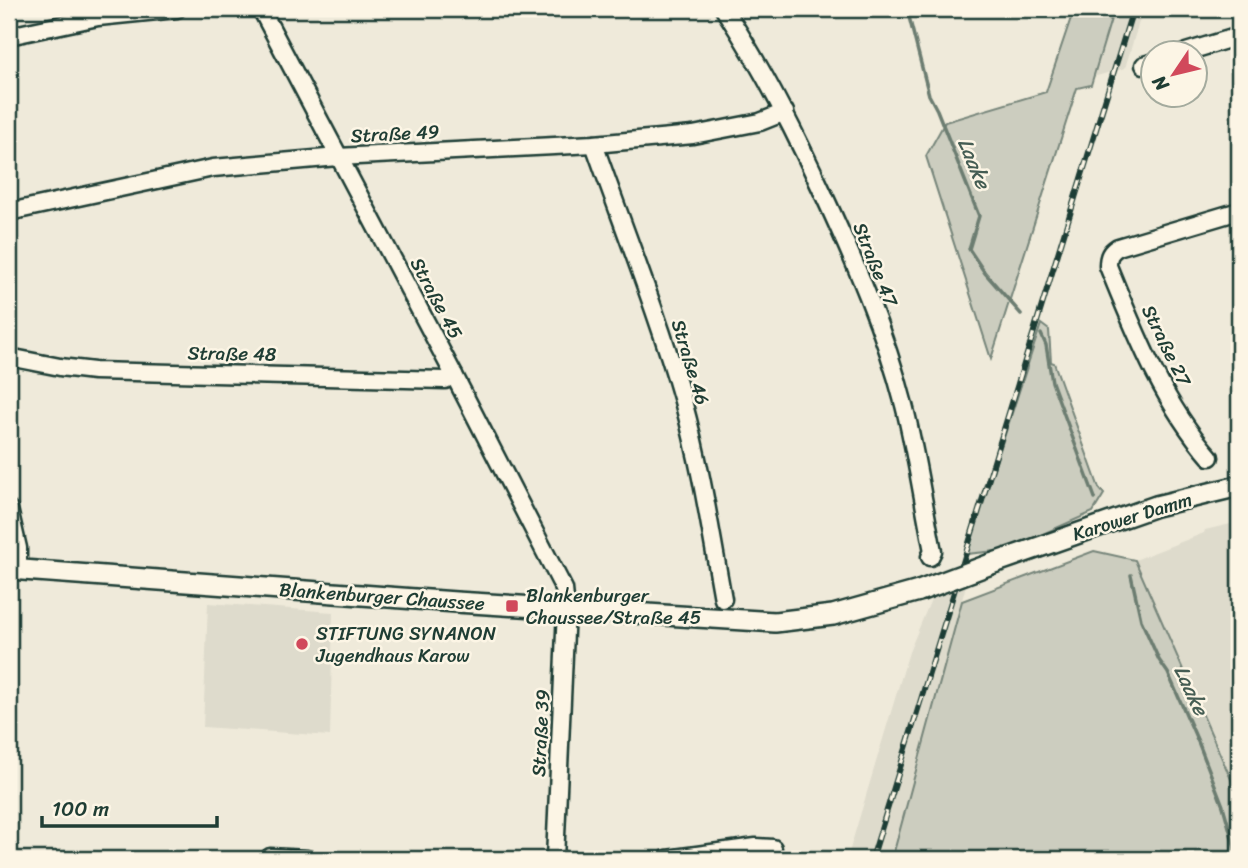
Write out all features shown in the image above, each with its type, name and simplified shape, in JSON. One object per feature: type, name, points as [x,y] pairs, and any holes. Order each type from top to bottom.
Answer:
[{"type":"main road","name":"Karower Damm","points":[[991,564],[1156,506],[1239,486]]},
{"type":"main road","name":"Blankenburger Chaussee","points":[[13,569],[775,622],[833,615],[919,591],[991,564]]},
{"type":"street","points":[[9,36],[98,18],[177,9]]},
{"type":"street","name":"Straße 45","points":[[261,9],[564,589],[566,609]]},
{"type":"street","name":"Straße 47","points":[[724,9],[755,57],[785,112],[843,237],[875,316],[904,404],[933,551],[930,557]]},
{"type":"street","points":[[1210,45],[1239,37]]},
{"type":"street","name":"Straße 49","points":[[9,212],[213,168],[338,156],[594,144],[693,135],[761,122],[785,112]]},
{"type":"street","name":"Straße 46","points":[[594,144],[683,401],[702,481],[723,599]]},
{"type":"street","name":"Straße 27","points":[[1210,457],[1180,418],[1137,338],[1108,265],[1110,252],[1118,247],[1239,211]]},
{"type":"street","name":"Straße 48","points":[[9,357],[60,368],[94,371],[445,380],[454,375]]},
{"type":"street","points":[[9,509],[18,548],[13,569]]},
{"type":"street","name":"Straße 39","points":[[555,859],[566,609]]},
{"type":"street","points":[[667,859],[756,847],[773,848]]},
{"type":"street","points":[[270,857],[307,859]]},
{"type":"shaded area","points":[[1074,9],[1114,9],[1091,85],[1077,88],[991,359],[926,156],[945,122],[1046,92]]},
{"type":"shaded area","points":[[1114,9],[1143,9],[1125,68],[1093,77]]},
{"type":"shaded area","points":[[1041,324],[1049,330],[1051,362],[1054,363],[1099,488],[1104,494],[1093,512],[1006,550],[966,554]]},
{"type":"shaded area","points":[[1239,522],[1239,784],[1234,786],[1135,560],[1204,533],[1205,530]]},
{"type":"shaded area","points":[[1094,551],[1135,560],[1234,786],[1239,784],[1239,859],[892,859],[962,601]]},
{"type":"shaded area","points":[[966,585],[892,859],[847,859],[909,652],[932,597]]},
{"type":"shaded area","points":[[208,603],[333,612],[330,736],[203,727]]},
{"type":"waterway","name":"Laake","points":[[907,9],[929,95],[979,216],[969,249],[985,273],[1021,314]]},
{"type":"waterway","name":"Laake","points":[[1041,334],[1046,345],[1052,382],[1095,498]]},
{"type":"waterway","name":"Laake","points":[[1131,575],[1141,620],[1199,744],[1223,806],[1238,859]]},
{"type":"railway","points":[[872,859],[1133,9]]},
{"type":"place","name":"Blankenburger Chaussee/Straße 45","points":[[512,606]]},
{"type":"place","name":"STIFTUNG SYNANON Jugendhaus Karow","points":[[302,644]]}]
